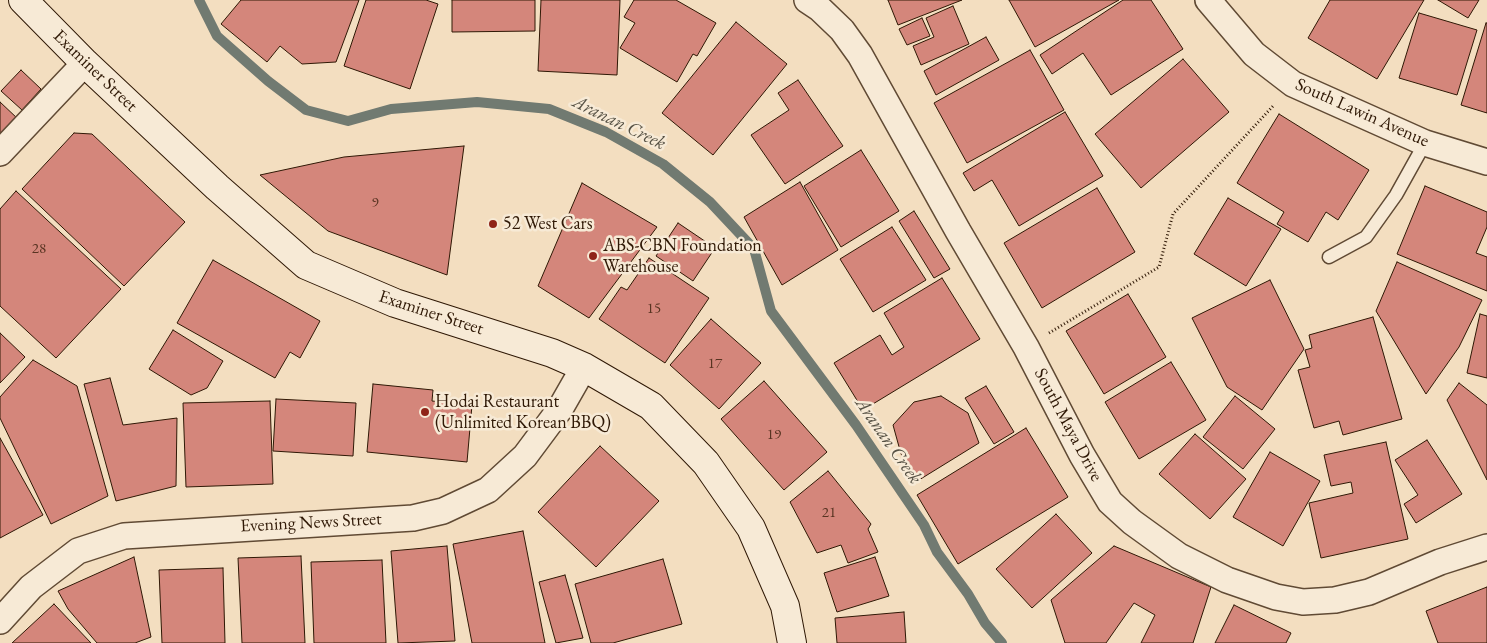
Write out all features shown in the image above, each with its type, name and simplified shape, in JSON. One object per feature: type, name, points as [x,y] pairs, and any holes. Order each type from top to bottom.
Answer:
[{"type":"street","name":"Examiner Street","points":[[23,0],[85,63],[216,187],[306,265],[395,303],[552,353],[584,367],[651,406],[706,463],[751,528],[784,606],[792,643]]},
{"type":"street","name":"South Maya Drive","points":[[807,0],[819,8],[842,30],[860,55],[958,231],[1026,347],[1082,455],[1110,502],[1156,541],[1180,556],[1227,580],[1276,597],[1303,602],[1335,600],[1369,592],[1440,562],[1487,546]]},
{"type":"street","name":"South Lawin Avenue","points":[[1208,0],[1254,54],[1293,84],[1426,143],[1487,162]]},
{"type":"street","points":[[0,153],[85,63]]},
{"type":"street","name":"Evening News Street","points":[[0,621],[31,587],[78,552],[124,536],[413,518],[443,511],[488,490],[525,456],[560,409],[584,367]]},
{"type":"lane","points":[[1330,257],[1366,237],[1396,195],[1426,143]]},
{"type":"path","points":[[1026,347],[1159,267],[1173,214],[1293,84]]},
{"type":"building","points":[[241,0],[359,0],[336,62],[302,64],[280,46],[267,62],[221,24]]},
{"type":"building","points":[[366,0],[426,0],[438,4],[410,89],[344,66]]},
{"type":"building","points":[[452,0],[535,0],[535,31],[452,32]]},
{"type":"building","points":[[541,0],[620,0],[617,75],[538,71]]},
{"type":"building","points":[[634,0],[676,0],[716,23],[697,56],[693,54],[677,82],[620,48],[635,23],[624,17]]},
{"type":"building","points":[[888,0],[962,0],[898,25]]},
{"type":"building","points":[[1009,0],[1119,0],[1035,47]]},
{"type":"building","points":[[1123,0],[1151,0],[1183,49],[1111,95],[1083,53],[1052,74],[1040,55]]},
{"type":"building","points":[[1330,0],[1424,0],[1377,79],[1308,38]]},
{"type":"building","points":[[1438,0],[1479,0],[1468,18]]},
{"type":"building","points":[[953,6],[969,44],[921,65],[913,46],[934,37],[926,18]]},
{"type":"building","points":[[1419,13],[1477,30],[1457,95],[1399,78]]},
{"type":"building","points":[[922,18],[930,36],[907,45],[899,29]]},
{"type":"building","points":[[736,22],[787,64],[713,155],[662,113]]},
{"type":"building","points":[[1487,23],[1487,113],[1461,105]]},
{"type":"building","points":[[986,37],[999,60],[936,95],[924,71]]},
{"type":"building","points":[[1030,50],[1064,110],[967,163],[934,103]]},
{"type":"building","points":[[1183,59],[1229,112],[1141,188],[1095,134]]},
{"type":"building","points":[[21,70],[41,89],[22,110],[1,91]]},
{"type":"building","points":[[798,80],[843,146],[785,184],[751,135],[789,110],[778,93]]},
{"type":"building","points":[[0,102],[18,119],[0,137]]},
{"type":"building","points":[[1065,112],[1103,176],[1019,226],[992,180],[974,191],[963,173]]},
{"type":"building","points":[[1279,114],[1369,170],[1338,220],[1326,212],[1308,242],[1277,224],[1284,212],[1237,183]]},
{"type":"building","points":[[74,133],[92,134],[185,222],[124,286],[22,189]]},
{"type":"building","points":[[464,146],[447,275],[328,231],[260,175],[344,157]]},
{"type":"building","points":[[861,150],[899,211],[841,247],[804,186]]},
{"type":"building","points":[[800,182],[838,250],[782,285],[744,217]]},
{"type":"building","name":"ABS-CBN Foundation Warehouse","points":[[582,183],[657,227],[589,318],[538,286]]},
{"type":"building","points":[[1425,186],[1487,212],[1487,227],[1476,253],[1487,257],[1487,291],[1397,254]]},
{"type":"building","points":[[1097,188],[1135,252],[1042,308],[1004,243]]},
{"type":"building","points":[[16,191],[121,289],[56,358],[0,306],[0,209]]},
{"type":"building","points":[[1228,198],[1281,229],[1246,286],[1194,254]]},
{"type":"building","points":[[914,211],[950,269],[934,278],[899,221]]},
{"type":"building","points":[[678,223],[715,248],[693,281],[656,256]]},
{"type":"building","points":[[892,227],[926,280],[873,312],[840,259]]},
{"type":"building","points":[[649,258],[709,298],[665,363],[599,319],[621,287],[627,290]]},
{"type":"building","points":[[213,260],[320,321],[300,358],[290,352],[275,378],[177,323]]},
{"type":"building","points":[[1397,262],[1482,300],[1459,347],[1426,394],[1376,311]]},
{"type":"building","points":[[942,278],[980,339],[863,410],[834,363],[880,335],[892,355],[904,347],[884,313]]},
{"type":"building","points":[[1270,280],[1304,349],[1262,410],[1227,387],[1192,318]]},
{"type":"building","points":[[1128,294],[1166,357],[1104,394],[1066,331]]},
{"type":"building","points":[[1480,314],[1487,316],[1487,378],[1467,373]]},
{"type":"building","points":[[1373,317],[1402,419],[1343,435],[1339,421],[1314,428],[1298,370],[1310,367],[1305,350],[1312,348],[1309,335]]},
{"type":"building","points":[[711,319],[761,363],[719,409],[670,365]]},
{"type":"building","points":[[173,330],[223,361],[207,388],[191,395],[149,369]]},
{"type":"building","points":[[0,333],[25,357],[0,383]]},
{"type":"building","points":[[33,360],[77,386],[108,496],[51,524],[0,418],[0,397]]},
{"type":"building","points":[[1171,362],[1206,420],[1139,459],[1105,402]]},
{"type":"building","points":[[110,378],[123,425],[177,418],[176,486],[116,501],[84,384]]},
{"type":"building","points":[[764,381],[827,452],[784,490],[721,419]]},
{"type":"building","points":[[1459,383],[1487,405],[1487,480],[1447,400]]},
{"type":"building","points":[[373,384],[433,390],[432,401],[472,405],[467,462],[367,452]]},
{"type":"building","points":[[986,386],[1014,432],[994,444],[965,398]]},
{"type":"building","points":[[941,396],[968,413],[979,443],[919,480],[901,454],[893,425],[914,402]]},
{"type":"building","points":[[1235,396],[1275,429],[1243,469],[1203,437]]},
{"type":"building","points":[[276,399],[356,403],[353,456],[273,451]]},
{"type":"building","points":[[270,401],[273,484],[186,487],[183,403]]},
{"type":"building","points":[[1026,428],[1068,497],[958,564],[917,495]]},
{"type":"building","points":[[1195,434],[1246,479],[1210,519],[1159,474]]},
{"type":"building","points":[[0,438],[43,515],[0,538]]},
{"type":"building","points":[[1427,440],[1462,494],[1416,523],[1404,504],[1418,495],[1395,460]]},
{"type":"building","points":[[1386,442],[1408,539],[1321,558],[1309,503],[1353,493],[1351,482],[1331,486],[1324,455]]},
{"type":"building","points":[[600,446],[659,501],[596,567],[538,512]]},
{"type":"building","points":[[1270,452],[1320,481],[1283,546],[1233,517]]},
{"type":"building","points":[[828,471],[871,524],[868,529],[878,552],[848,563],[841,545],[817,553],[790,502]]},
{"type":"building","points":[[1056,514],[1092,553],[1032,608],[996,569]]},
{"type":"building","points":[[523,531],[545,643],[472,643],[453,544]]},
{"type":"building","points":[[447,546],[455,641],[398,643],[391,551]]},
{"type":"building","points":[[1114,546],[1211,587],[1193,643],[1141,643],[1155,615],[1134,603],[1106,643],[1065,643],[1051,600]]},
{"type":"building","points":[[301,556],[305,643],[242,643],[238,558]]},
{"type":"building","points":[[134,557],[151,637],[135,643],[97,643],[68,609],[58,591]]},
{"type":"building","points":[[875,557],[889,596],[837,612],[824,573]]},
{"type":"building","points":[[663,559],[682,624],[613,643],[591,643],[575,584]]},
{"type":"building","points":[[382,560],[386,643],[314,643],[311,562]]},
{"type":"building","points":[[223,568],[225,643],[162,643],[159,570]]},
{"type":"building","points":[[565,575],[583,638],[556,643],[539,582]]},
{"type":"building","points":[[1487,587],[1487,643],[1438,643],[1426,611]]},
{"type":"building","points":[[54,604],[91,643],[12,643]]},
{"type":"building","points":[[1234,605],[1291,633],[1286,643],[1215,643]]},
{"type":"building","points":[[904,612],[906,643],[837,643],[835,618]]},
{"type":"waterway","name":"Aranan Creek","points":[[199,0],[217,36],[268,81],[306,110],[348,121],[391,109],[477,102],[549,109],[606,132],[663,164],[710,202],[754,249],[771,311],[856,425],[924,525],[937,552],[968,594],[985,623],[1002,643]]},
{"type":"place","name":"52 West Cars","points":[[493,224]]},
{"type":"place","name":"ABS-CBN Foundation Warehouse","points":[[593,256]]},
{"type":"place","name":"Hodai Restaurant (Unlimited Korean BBQ)","points":[[425,412]]}]
